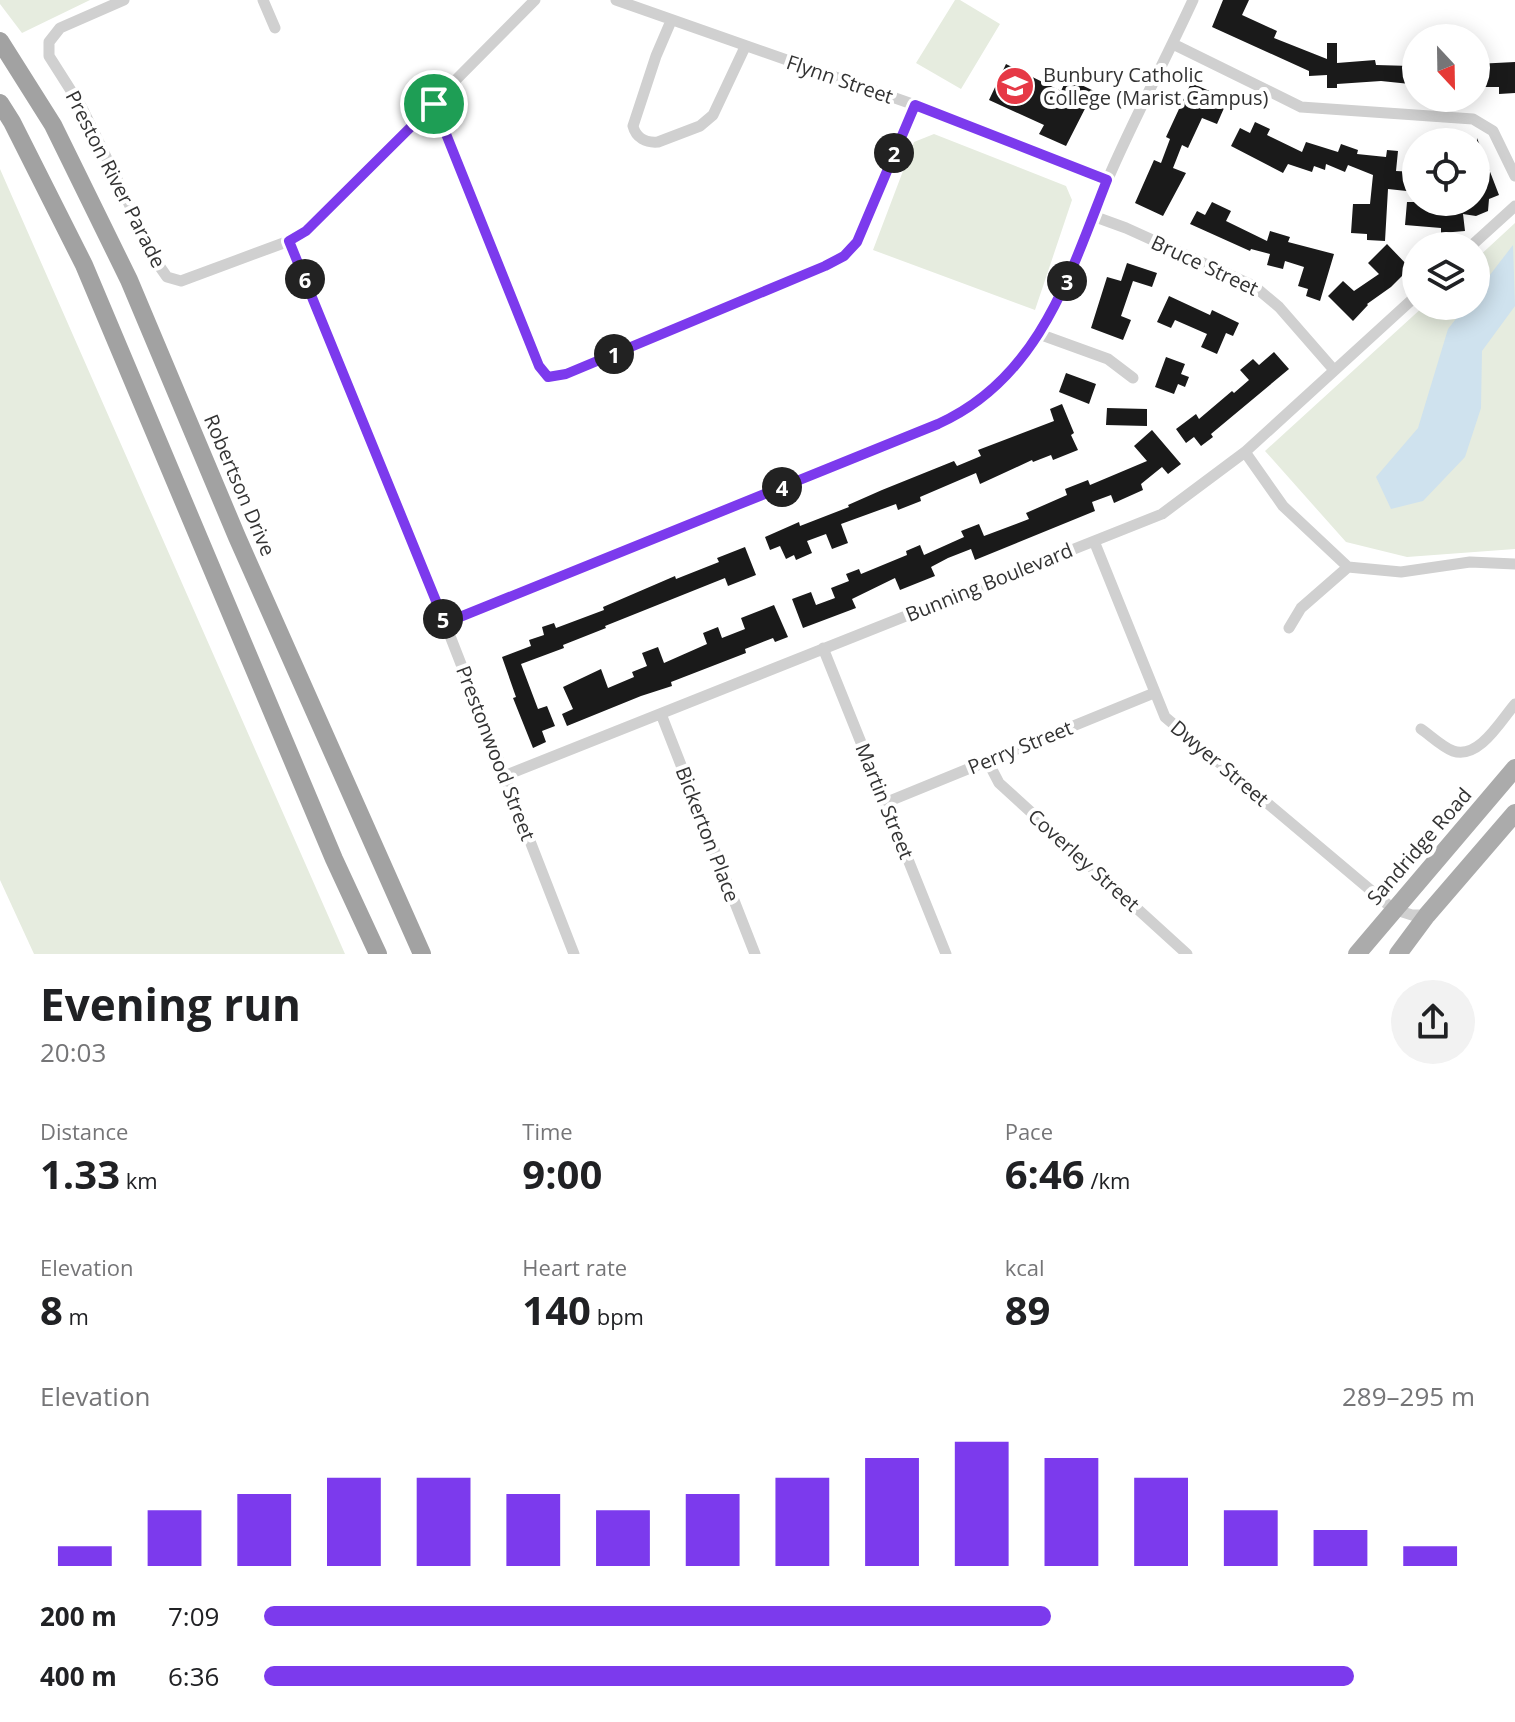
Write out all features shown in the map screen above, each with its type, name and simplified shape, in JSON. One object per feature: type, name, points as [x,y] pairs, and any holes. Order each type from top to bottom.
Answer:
[{"type":"highway","name":"Robertson Drive","points":[[0,41],[53,125],[129,280],[244,551],[422,954]]},
{"type":"highway","points":[[0,103],[84,265],[334,859],[378,954]]},
{"type":"main road","name":"Sandridge Road","points":[[1357,954],[1515,768]]},
{"type":"main road","points":[[1480,808],[1504,794],[1515,782]]},
{"type":"main road","points":[[1398,954],[1427,915],[1515,813]]},
{"type":"street","name":"Preston River Parade","points":[[124,0],[60,28],[49,42],[49,56],[82,108],[160,267],[167,277],[181,281],[289,241]]},
{"type":"street","points":[[263,0],[275,28]]},
{"type":"street","points":[[289,241],[306,231],[535,0]]},
{"type":"street","name":"Flynn Street","points":[[616,0],[915,105],[1107,180]]},
{"type":"street","points":[[445,623],[957,416],[997,386],[1039,334],[1060,299],[1107,180],[1193,0]]},
{"type":"street","points":[[671,21],[633,126],[638,135],[650,142],[658,142],[707,122],[745,47]]},
{"type":"street","points":[[1173,44],[1301,107],[1473,119],[1493,131],[1515,176]]},
{"type":"street","points":[[434,104],[539,366],[548,377],[556,377],[844,256],[857,242],[915,105]]},
{"type":"street","points":[[1486,232],[1515,206]]},
{"type":"street","name":"Bruce Street","points":[[1093,216],[1254,286],[1279,307],[1334,370]]},
{"type":"street","name":"Prestonwood Street","points":[[289,241],[445,623],[574,954]]},
{"type":"street","name":"Bunning Boulevard","points":[[504,776],[1162,514],[1245,452],[1402,309]]},
{"type":"street","points":[[1039,334],[1108,359],[1133,378]]},
{"type":"street","points":[[1245,452],[1283,506],[1348,567],[1401,572],[1470,562],[1515,564]]},
{"type":"street","name":"Dwyer Street","points":[[1094,541],[1165,717],[1393,909]]},
{"type":"street","points":[[1289,628],[1301,608],[1348,567]]},
{"type":"street","name":"Martin Street","points":[[823,648],[946,954]]},
{"type":"street","name":"Perry Street","points":[[887,802],[1154,693]]},
{"type":"street","points":[[1421,729],[1453,751],[1467,751],[1480,745],[1515,704]]},
{"type":"street","name":"Bickerton Place","points":[[661,714],[755,954]]},
{"type":"street","name":"Coverley Street","points":[[987,760],[999,783],[1187,954]]},
{"type":"street","points":[[1393,909],[1412,915],[1427,915]]},
{"type":"shaded area","points":[[0,0],[90,0],[22,33]]},
{"type":"shaded area","points":[[955,0],[1000,24],[961,89],[916,63]]},
{"type":"shaded area","points":[[934,134],[1066,186],[1072,200],[1035,310],[873,250],[914,142]]},
{"type":"shaded area","points":[[0,169],[345,954],[34,954],[0,880]]},
{"type":"shaded area","points":[[1515,223],[1515,549],[1407,557],[1346,542],[1265,451],[1409,320],[1490,320],[1490,246]]},
{"type":"water","points":[[1513,245],[1515,306],[1482,351],[1481,408],[1465,457],[1423,501],[1391,509],[1376,477],[1418,428],[1448,329],[1455,320],[1490,320],[1490,275]]},
{"type":"building","points":[[1223,0],[1249,0],[1242,15],[1277,31],[1274,38],[1327,59],[1327,43],[1337,43],[1337,63],[1375,60],[1376,65],[1402,66],[1402,83],[1381,81],[1337,84],[1337,88],[1327,88],[1327,75],[1309,76],[1309,71],[1212,27]]},
{"type":"building","points":[[1515,62],[1515,93],[1499,94],[1499,87],[1490,87],[1490,63]]},
{"type":"building","points":[[1006,64],[1061,91],[1067,78],[1094,91],[1066,146],[1039,134],[1044,125],[989,100]]},
{"type":"building","points":[[1191,83],[1228,99],[1217,124],[1202,118],[1188,148],[1182,145],[1173,168],[1186,173],[1163,216],[1135,203],[1154,160],[1161,163],[1170,139],[1166,137]]},
{"type":"building","points":[[1255,122],[1270,129],[1267,135],[1302,152],[1306,142],[1338,152],[1341,144],[1358,150],[1357,154],[1386,157],[1387,150],[1398,151],[1396,171],[1402,171],[1402,190],[1388,189],[1385,241],[1367,240],[1367,234],[1351,233],[1353,204],[1370,204],[1373,175],[1348,165],[1345,172],[1326,164],[1325,170],[1314,166],[1312,172],[1288,164],[1283,173],[1231,146],[1240,128],[1250,133]]},
{"type":"building","points":[[1490,172],[1499,195],[1490,199]]},
{"type":"building","points":[[1212,202],[1231,211],[1226,221],[1267,241],[1270,231],[1290,237],[1288,242],[1334,254],[1320,301],[1306,296],[1308,289],[1298,286],[1304,267],[1285,261],[1283,269],[1267,265],[1270,254],[1250,251],[1190,224],[1197,211],[1205,215]]},
{"type":"building","points":[[1406,216],[1463,216],[1465,231],[1441,232],[1441,228],[1405,225]]},
{"type":"building","points":[[1387,244],[1402,260],[1402,276],[1367,304],[1353,321],[1328,296],[1343,281],[1354,291],[1379,274],[1368,263]]},
{"type":"building","points":[[1127,263],[1157,273],[1152,287],[1133,281],[1121,316],[1131,320],[1123,340],[1091,328],[1107,277],[1121,281]]},
{"type":"building","points":[[1169,296],[1210,315],[1212,310],[1239,323],[1233,336],[1226,333],[1217,354],[1201,347],[1207,334],[1175,320],[1171,328],[1157,322]]},
{"type":"building","points":[[1274,352],[1289,369],[1211,434],[1213,437],[1201,446],[1194,437],[1186,443],[1176,429],[1196,414],[1199,419],[1232,391],[1234,393],[1249,380],[1240,370],[1253,359],[1259,365]]},
{"type":"building","points":[[1166,357],[1185,364],[1181,374],[1189,377],[1185,387],[1178,384],[1174,394],[1155,387]]},
{"type":"building","points":[[1066,373],[1096,384],[1089,404],[1059,392]]},
{"type":"building","points":[[1062,404],[1078,450],[1053,460],[1051,455],[1032,460],[980,484],[976,473],[898,510],[896,504],[841,524],[848,543],[832,549],[826,534],[807,541],[812,553],[796,560],[794,555],[786,559],[780,546],[770,550],[765,537],[799,522],[800,526],[849,507],[954,461],[957,466],[981,456],[978,450],[1054,421],[1050,409]]},
{"type":"building","points":[[1107,408],[1147,409],[1147,426],[1106,425]]},
{"type":"building","points":[[1152,430],[1181,464],[1168,474],[1162,467],[1141,484],[1143,490],[1114,503],[1111,495],[1092,502],[1095,511],[975,560],[971,549],[948,558],[931,567],[935,576],[900,590],[895,578],[852,599],[856,608],[803,628],[792,599],[811,592],[816,605],[835,598],[831,588],[849,581],[846,574],[859,569],[861,574],[907,555],[906,551],[920,545],[924,555],[964,537],[961,531],[979,524],[984,536],[1029,519],[1026,513],[1067,495],[1065,489],[1088,480],[1090,485],[1147,461],[1134,446]]},
{"type":"building","points":[[745,547],[756,575],[728,586],[725,578],[521,664],[538,709],[547,706],[555,726],[542,731],[546,742],[533,748],[513,698],[516,697],[502,657],[531,646],[529,640],[544,635],[542,627],[554,623],[556,628],[604,610],[603,607],[675,576],[676,579],[719,562],[717,558]]},
{"type":"building","points":[[774,605],[788,637],[775,642],[773,638],[745,649],[746,653],[671,682],[672,686],[567,726],[562,714],[573,709],[563,687],[601,669],[608,688],[634,677],[632,672],[647,666],[642,653],[658,647],[664,663],[707,644],[703,633],[718,627],[722,638],[745,629],[741,618]]},
{"type":"place","name":"Bunbury Catholic College (Marist Campus)","points":[[1015,86]]},
{"type":"route","points":[[434,104],[539,366],[548,377],[566,374],[844,256],[857,242],[915,105],[1107,180],[1053,311],[1008,374],[967,410],[445,623],[289,241],[306,231],[434,104]]}]
